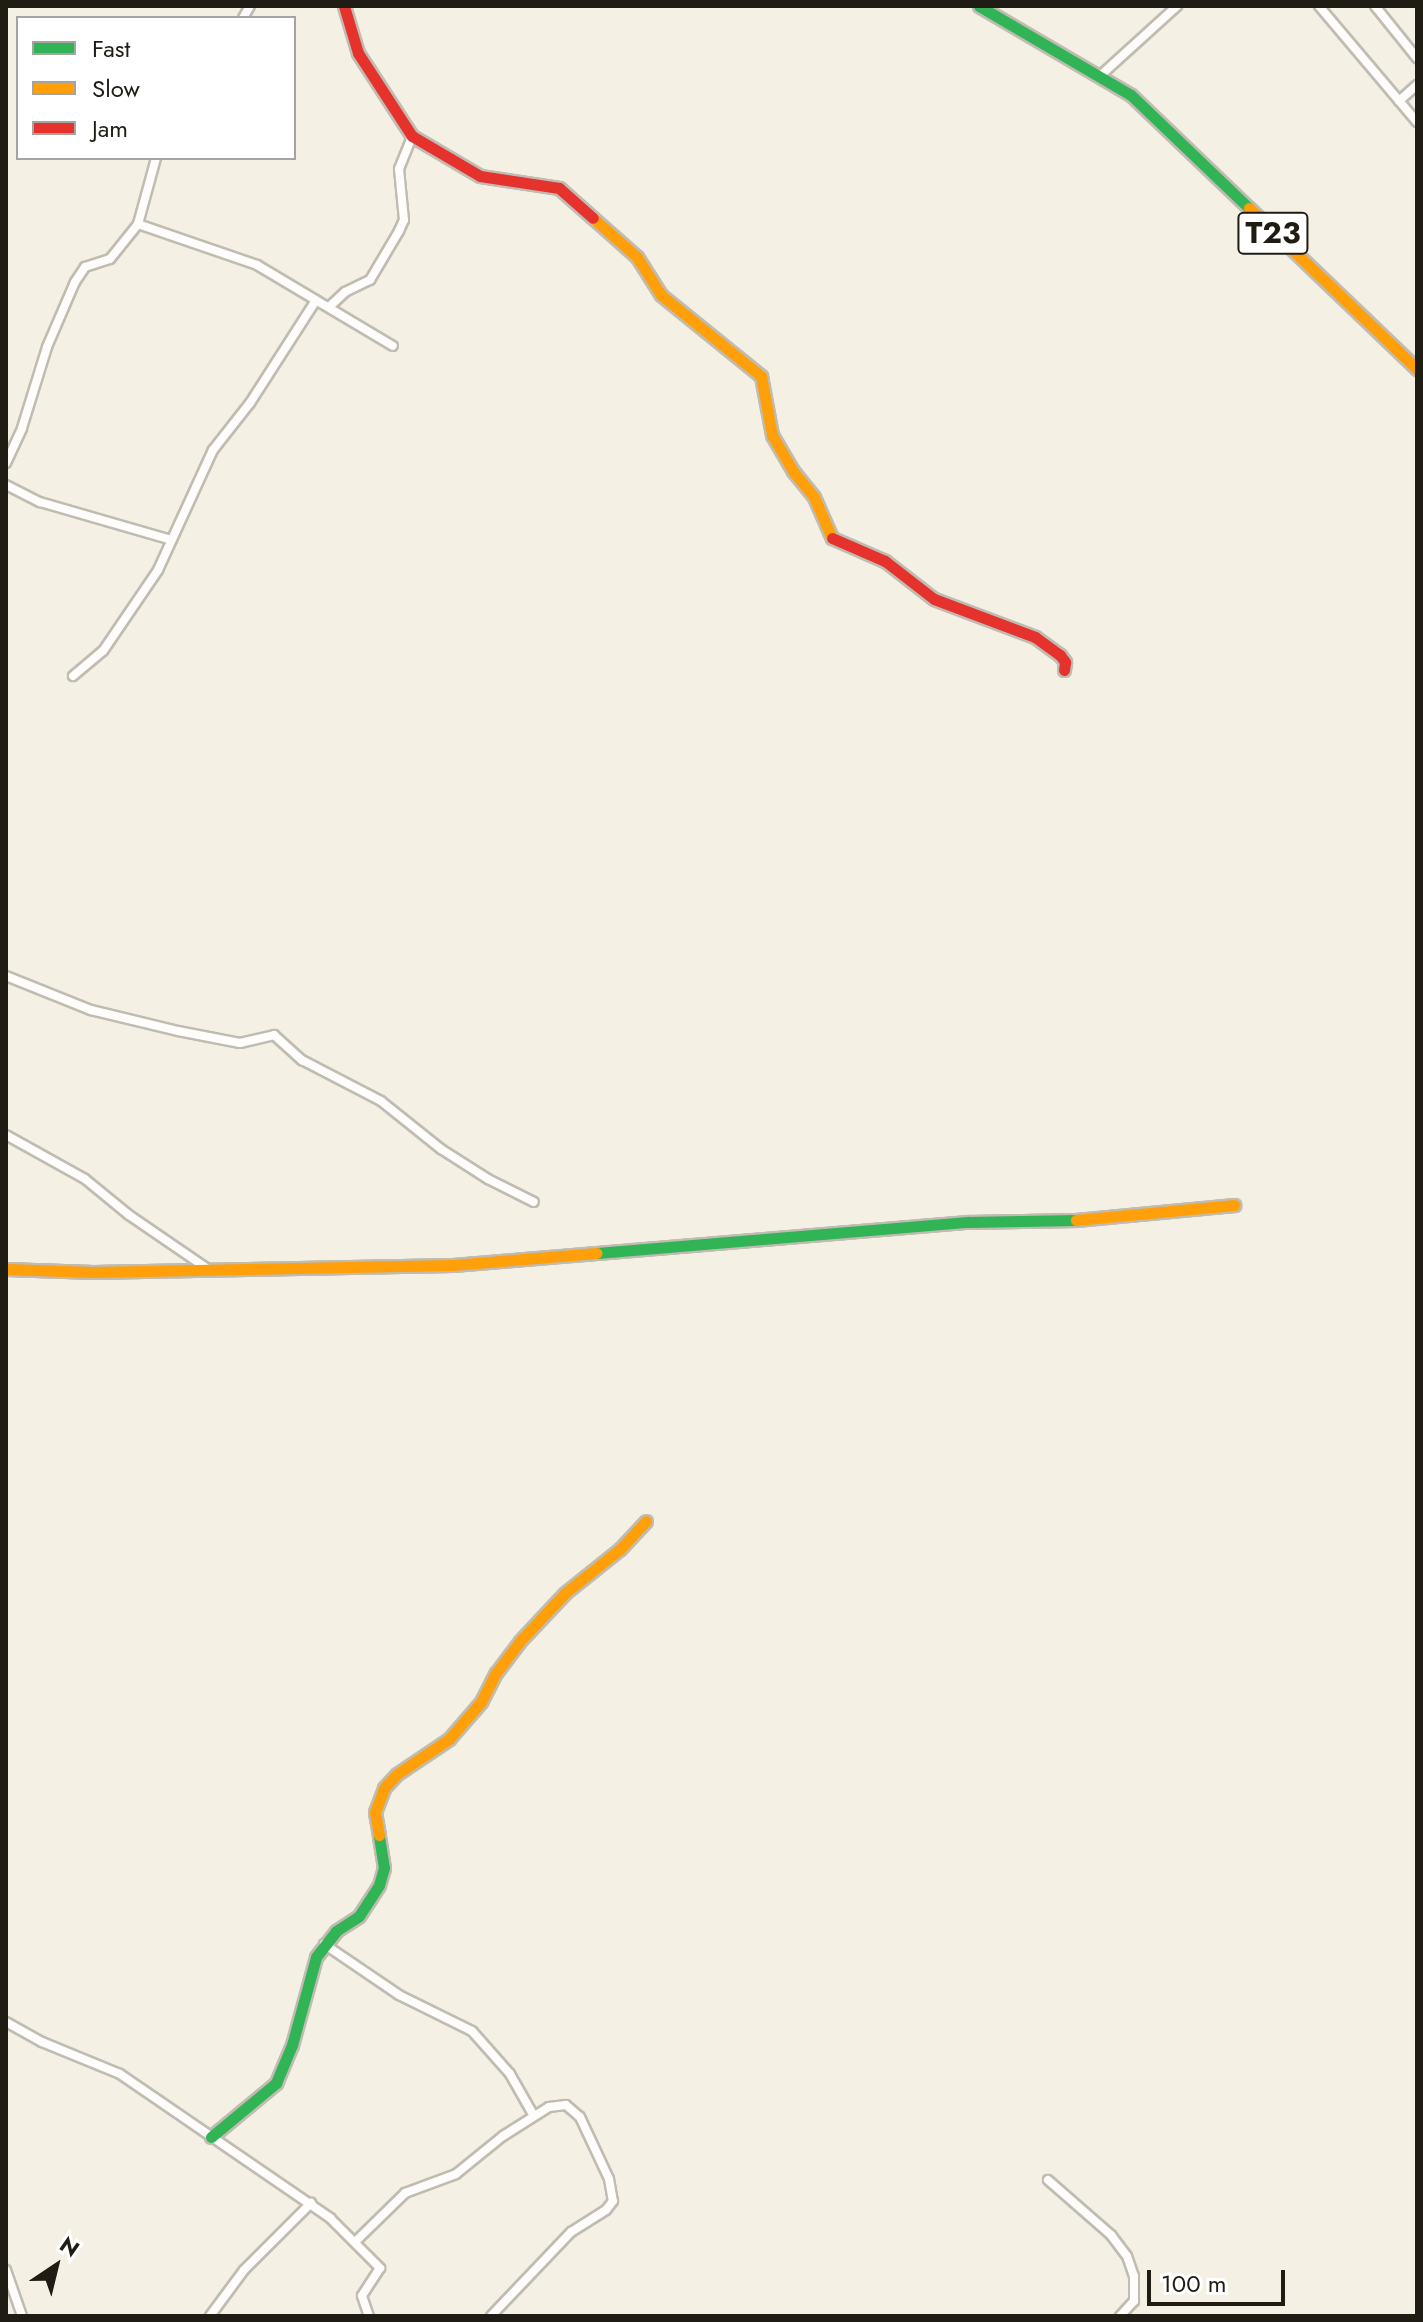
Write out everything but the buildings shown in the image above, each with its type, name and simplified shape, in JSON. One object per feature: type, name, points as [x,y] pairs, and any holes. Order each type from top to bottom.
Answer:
[{"type":"street","points":[[344,6],[358,53],[382,85],[412,136],[480,176],[510,183],[552,184],[573,198],[637,257],[661,295],[761,376],[772,435],[793,471],[814,497],[832,538],[845,547],[885,561],[934,599],[1035,637],[1060,655],[1065,662],[1064,670]]},
{"type":"street","name":"T23","points":[[979,6],[1131,95],[1417,369]]},
{"type":"street","points":[[1101,75],[1177,6]]},
{"type":"street","points":[[1319,6],[1417,122]]},
{"type":"street","points":[[1375,6],[1417,58]]},
{"type":"street","points":[[1399,101],[1417,85]]},
{"type":"street","points":[[329,307],[345,292],[370,280],[399,231],[404,220],[399,169],[412,136]]},
{"type":"street","points":[[6,463],[22,428],[47,347],[81,271],[110,259],[138,224],[155,160]]},
{"type":"street","points":[[138,224],[257,265],[393,346]]},
{"type":"street","points":[[73,676],[103,651],[158,570],[213,450],[250,403],[316,300]]},
{"type":"street","points":[[6,485],[40,502],[172,540]]},
{"type":"street","points":[[6,976],[91,1010],[178,1031],[240,1043],[274,1035],[302,1060],[381,1101],[441,1149],[488,1179],[534,1202]]},
{"type":"street","points":[[6,1135],[85,1179],[129,1215],[209,1269]]},
{"type":"street","points":[[6,1269],[93,1272],[453,1265],[968,1222],[1078,1220],[1234,1205]]},
{"type":"street","points":[[211,2137],[276,2083],[292,2045],[304,1994],[324,1944],[366,1909],[384,1876],[375,1812],[384,1788],[397,1774],[449,1739],[481,1702],[496,1673],[520,1641],[565,1593],[620,1549],[646,1521]]},
{"type":"street","points":[[324,1944],[399,1995],[472,2031],[510,2074],[534,2116]]},
{"type":"street","points":[[6,2022],[42,2042],[120,2074],[311,2203],[380,2268],[362,2296],[369,2316]]},
{"type":"street","points":[[355,2242],[405,2193],[456,2174],[503,2136],[534,2116],[559,2104],[575,2110],[609,2179],[613,2201],[606,2210],[571,2232],[491,2316]]},
{"type":"street","points":[[1048,2180],[1111,2235],[1127,2256],[1134,2276],[1134,2301],[1120,2316]]},
{"type":"street","points":[[210,2316],[244,2270],[311,2203]]},
{"type":"street","points":[[6,2270],[22,2316]]},
{"type":"traffic: fast","points":[[979,6],[1131,95],[1249,208]]},
{"type":"traffic: fast","points":[[597,1253],[968,1222],[1076,1220]]},
{"type":"traffic: fast","points":[[211,2137],[276,2083],[292,2045],[316,1957],[336,1931],[359,1916],[379,1885],[384,1868],[379,1835]]},
{"type":"traffic: slow","points":[[1249,208],[1417,369]]},
{"type":"traffic: slow","points":[[593,218],[637,257],[661,295],[761,376],[772,435],[793,471],[814,497],[832,538]]},
{"type":"traffic: slow","points":[[1076,1220],[1234,1205]]},
{"type":"traffic: slow","points":[[6,1269],[93,1272],[453,1265],[597,1253]]},
{"type":"traffic: slow","points":[[379,1835],[375,1812],[384,1788],[397,1774],[449,1739],[481,1702],[496,1673],[520,1641],[565,1593],[620,1549],[646,1521]]},
{"type":"traffic: jam","points":[[344,6],[358,53],[412,136],[480,176],[559,188],[593,218]]},
{"type":"traffic: jam","points":[[832,538],[885,561],[934,599],[1035,637],[1060,655],[1065,662],[1064,670]]}]
